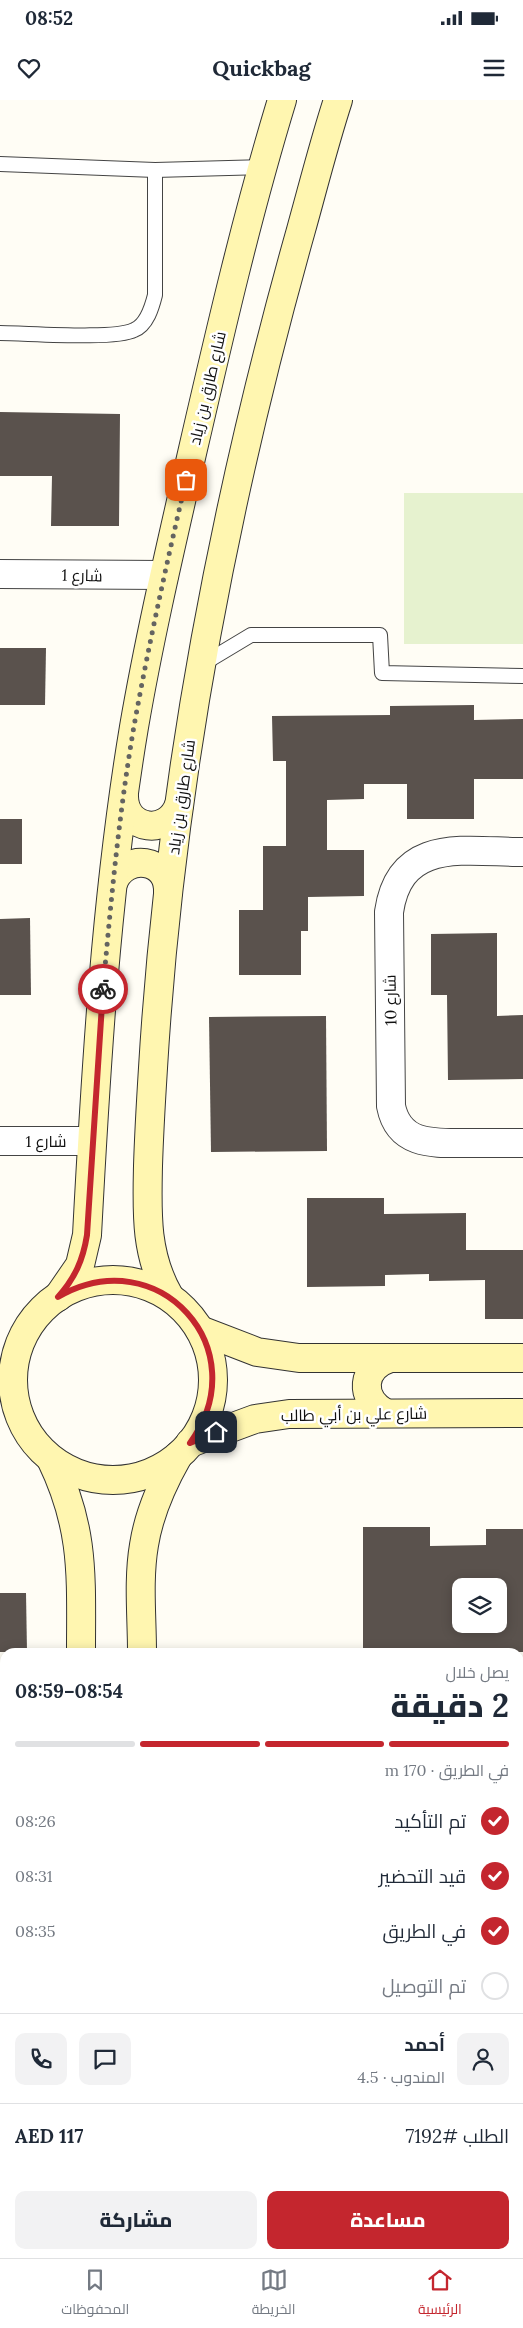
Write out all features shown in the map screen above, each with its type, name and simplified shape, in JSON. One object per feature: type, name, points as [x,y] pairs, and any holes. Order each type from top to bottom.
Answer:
[{"type":"main road","name":"شارع طارق بن زياد","points":[[58,1297],[76,1274],[83,1256],[87,1235],[92,1141],[113,883],[134,725],[164,575],[238,252],[282,100]]},
{"type":"main road","name":"شارع طارق بن زياد","points":[[169,1296],[155,1268],[147,1219],[155,1026],[168,892],[179,805],[200,665],[236,480],[282,296],[338,100]]},
{"type":"main road","points":[[124,797],[126,810],[133,820],[151,827],[168,821],[179,805]]},
{"type":"main road","points":[[113,883],[122,869],[131,863],[142,862],[153,865],[162,872],[167,882],[168,892]]},
{"type":"main road","points":[[0,1344],[25,1327],[58,1297],[88,1283],[122,1280],[155,1288],[169,1296],[186,1312],[200,1330],[211,1358],[213,1388],[206,1417],[158,1496],[144,1545],[142,1565],[142,1648]]},
{"type":"main road","points":[[34,1319],[18,1349],[13,1384],[20,1418],[28,1433],[51,1459],[68,1497],[80,1548],[82,1648]]},
{"type":"main road","points":[[200,1330],[233,1344],[279,1356],[523,1358]]},
{"type":"main road","points":[[385,1413],[371,1401],[367,1393],[367,1384],[369,1375],[374,1367],[381,1361],[390,1358]]},
{"type":"main road","name":"شارع علي بن أبي طالب","points":[[51,1459],[81,1475],[116,1480],[149,1473],[185,1449],[237,1424],[272,1416],[311,1413],[523,1413]]},
{"type":"main road","points":[[0,1419],[28,1433]]},
{"type":"street","name":"شارع 1","points":[[0,574],[164,575]]},
{"type":"street","name":"شارع 10","points":[[523,852],[447,852],[424,857],[413,864],[398,883],[391,899],[389,912],[392,1106],[398,1126],[406,1133],[425,1142],[523,1142]]},
{"type":"street","name":"شارع 1","points":[[0,1141],[92,1141]]},
{"type":"lane","points":[[0,164],[155,170],[262,167]]},
{"type":"lane","points":[[0,333],[112,334],[136,330],[148,316],[155,295],[155,170]]},
{"type":"lane","points":[[200,665],[250,635],[380,635],[382,673],[523,676]]},
{"type":"green space","points":[[404,493],[523,493],[523,644],[404,644]]},
{"type":"building","points":[[0,412],[120,414],[119,526],[51,526],[52,476],[0,476]]},
{"type":"building","points":[[0,648],[46,648],[45,705],[0,705]]},
{"type":"building","points":[[474,705],[474,720],[523,719],[523,779],[474,779],[474,819],[407,819],[407,784],[364,784],[364,799],[327,800],[327,850],[364,850],[364,896],[308,897],[308,931],[301,931],[301,975],[239,975],[239,910],[263,910],[263,846],[286,846],[286,761],[273,761],[272,716],[390,715],[390,706]]},
{"type":"building","points":[[0,819],[22,819],[22,864],[0,864]]},
{"type":"building","points":[[30,918],[31,995],[0,995],[0,919]]},
{"type":"building","points":[[497,933],[497,1016],[523,1015],[523,1079],[448,1080],[447,995],[431,995],[431,934]]},
{"type":"building","points":[[326,1016],[327,1151],[211,1152],[209,1017]]},
{"type":"building","points":[[307,1198],[384,1198],[384,1214],[466,1213],[466,1250],[523,1250],[523,1319],[485,1319],[485,1280],[429,1281],[429,1274],[385,1275],[385,1286],[307,1287]]},
{"type":"building","points":[[363,1527],[430,1527],[430,1546],[486,1545],[486,1529],[523,1529],[523,1648],[363,1648]]},
{"type":"building","points":[[0,1593],[26,1593],[27,1648],[0,1648]]},
{"type":"way so far","points":[[103,989],[113,883],[134,725],[164,575],[186,480]]},
{"type":"route","points":[[103,989],[87,1235],[83,1256],[76,1274],[58,1297],[73,1288],[88,1283],[122,1280],[155,1288],[181,1306],[192,1317],[200,1330],[211,1358],[213,1373],[211,1403],[199,1431],[190,1443],[216,1432]]}]
